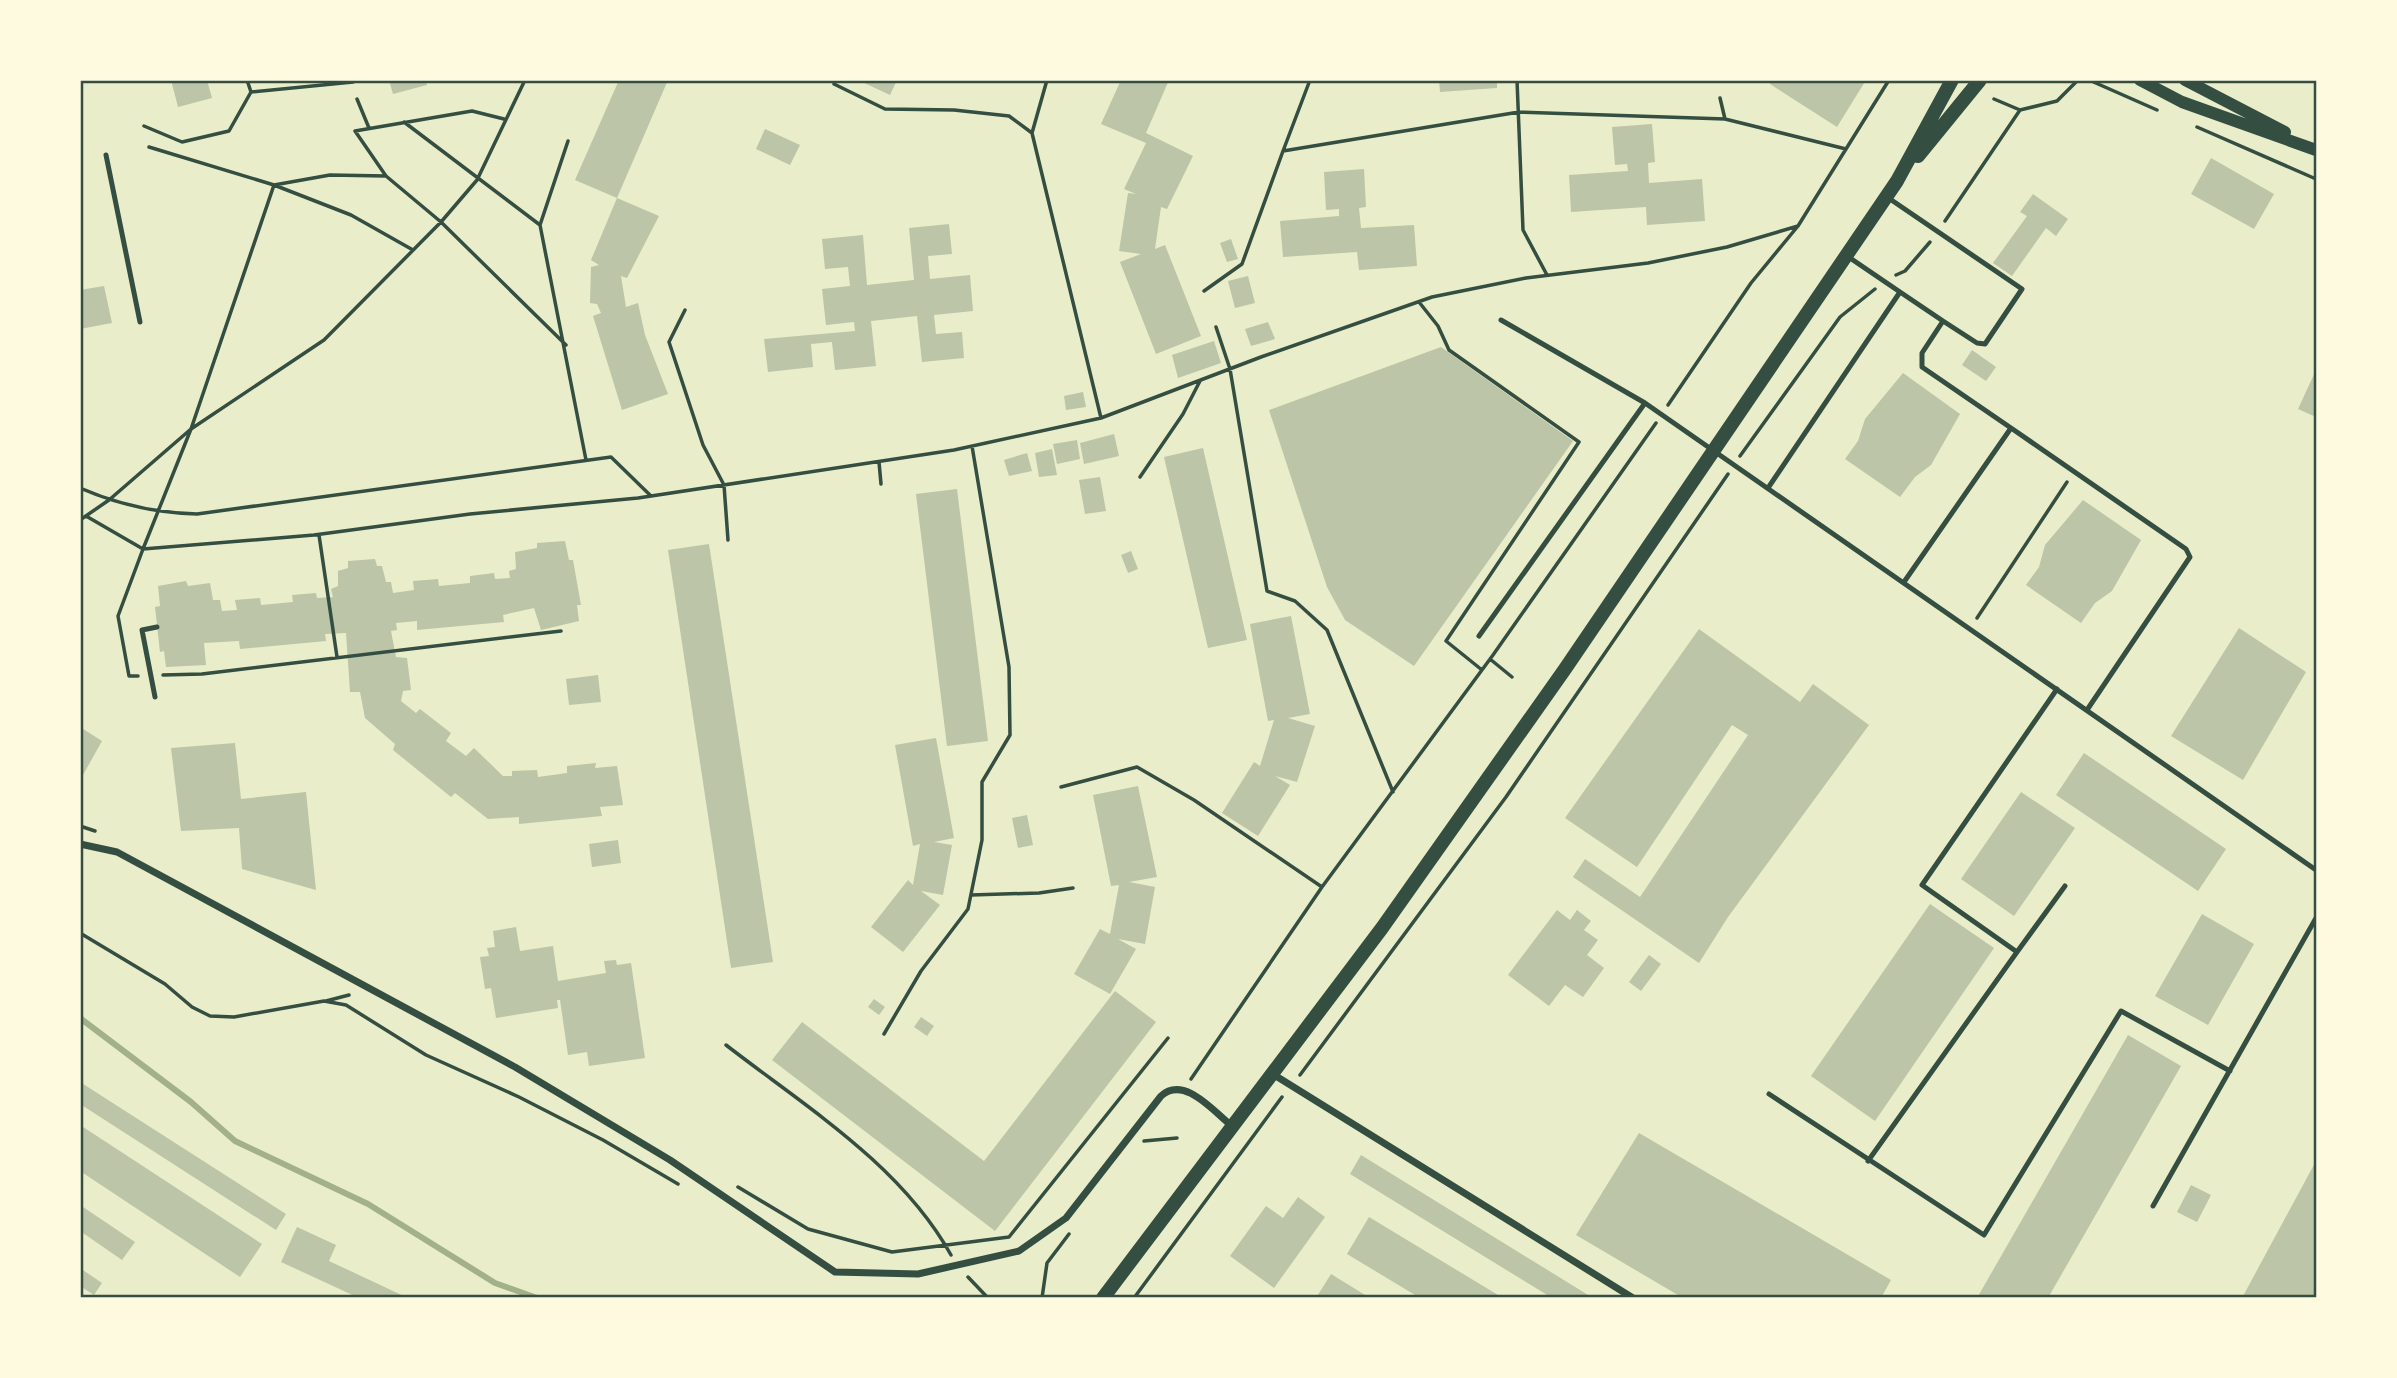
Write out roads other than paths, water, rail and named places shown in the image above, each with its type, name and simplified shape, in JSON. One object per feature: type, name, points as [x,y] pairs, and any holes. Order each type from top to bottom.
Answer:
[{"type":"main road","points":[[1103,1297],[1382,928],[1715,451],[1887,197],[1952,80]]},
{"type":"main road","points":[[1897,181],[1980,80]]},
{"type":"street","points":[[2140,80],[2182,102],[2316,149]]},
{"type":"street","points":[[2185,80],[2316,149]]},
{"type":"street","points":[[80,844],[117,852],[515,1067],[670,1160],[835,1272],[918,1274],[1019,1251],[1066,1217],[1161,1097],[1172,1088],[1184,1089],[1232,1126]]},
{"type":"street","points":[[1271,1073],[1633,1297]]},
{"type":"lane","points":[[106,155],[140,322]]},
{"type":"lane","points":[[1847,256],[1977,343],[1985,344],[2022,289],[1887,197]]},
{"type":"lane","points":[[1768,488],[1900,292]]},
{"type":"lane","points":[[1501,320],[1645,403],[2316,870]]},
{"type":"lane","points":[[1943,321],[1922,353],[1922,367],[2186,549],[2190,557],[2087,710]]},
{"type":"lane","points":[[1479,636],[1645,403]]},
{"type":"lane","points":[[1903,582],[2011,428]]},
{"type":"lane","points":[[155,697],[142,630],[158,627]]},
{"type":"lane","points":[[2017,952],[1922,885],[2057,689]]},
{"type":"lane","points":[[1868,1161],[2065,886]]},
{"type":"lane","points":[[2153,1206],[2316,918]]},
{"type":"lane","points":[[1769,1094],[1984,1235],[2121,1011],[2230,1071]]},
{"type":"waterway","points":[[80,1018],[191,1102],[235,1141],[368,1204],[495,1283],[537,1298]]}]
